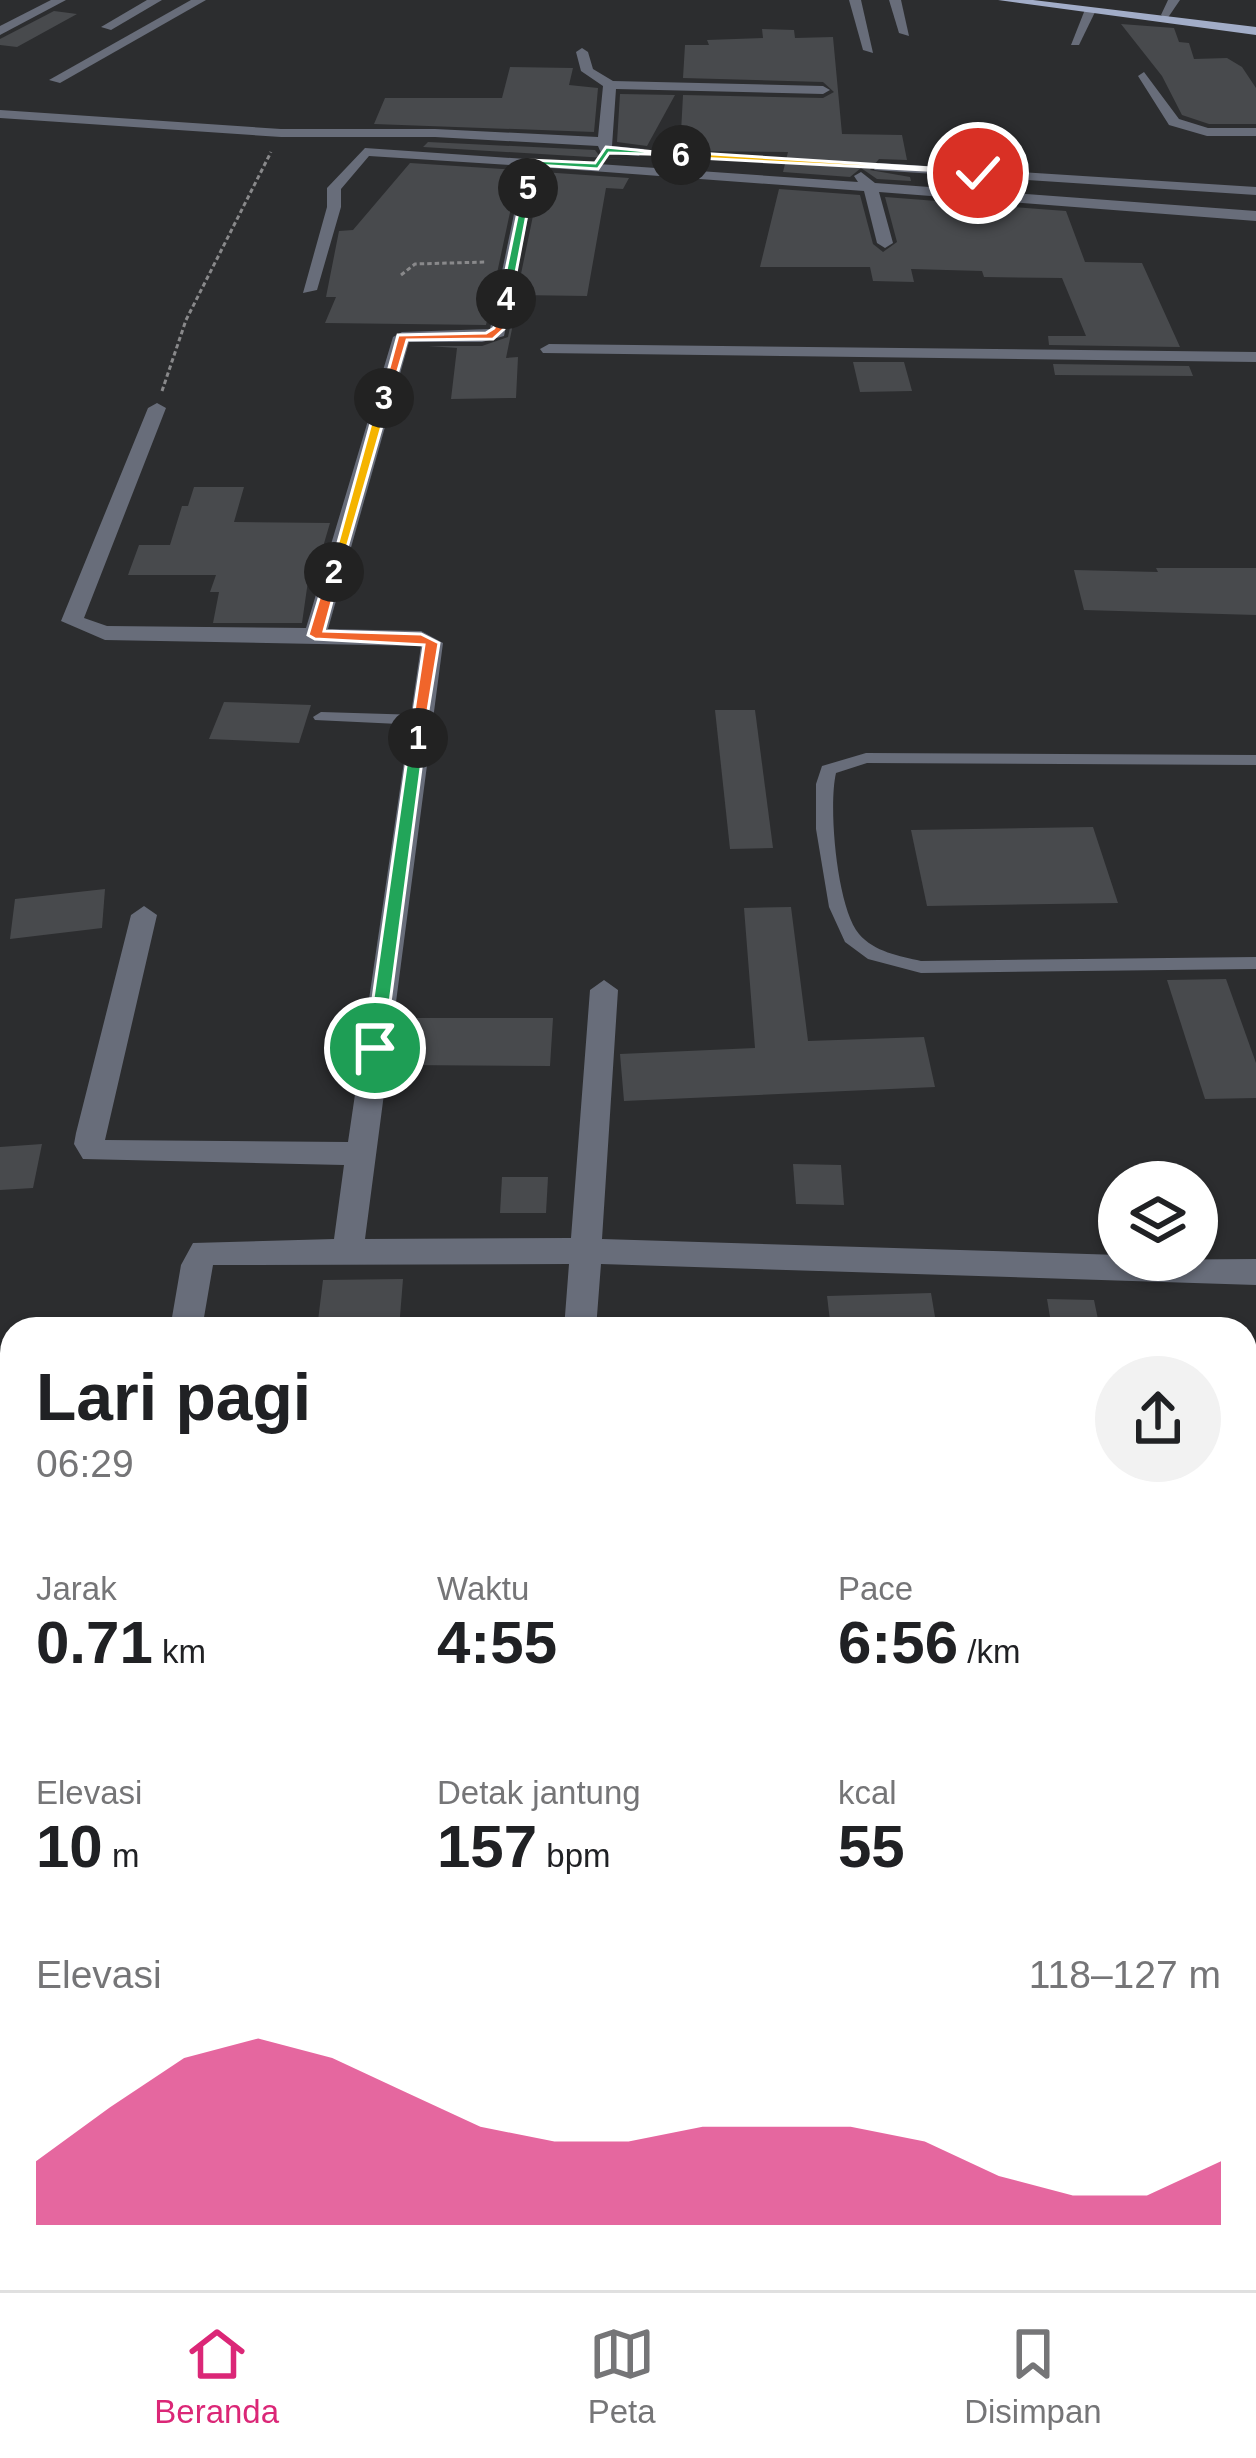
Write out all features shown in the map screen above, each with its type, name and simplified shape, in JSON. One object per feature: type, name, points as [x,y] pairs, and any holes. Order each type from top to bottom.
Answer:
[{"type":"main road","points":[[1004,0],[1090,10],[1112,7],[1256,28]]},
{"type":"main road","points":[[1043,0],[1256,28]]},
{"type":"street","points":[[0,31],[60,0]]},
{"type":"street","points":[[107,27],[156,0]]},
{"type":"street","points":[[55,80],[200,0]]},
{"type":"street","points":[[855,0],[869,50]]},
{"type":"street","points":[[895,0],[905,33]]},
{"type":"street","points":[[1167,14],[1174,0]]},
{"type":"street","points":[[1075,42],[1090,10]]},
{"type":"street","points":[[582,52],[586,71],[610,85],[755,95],[824,89]]},
{"type":"street","points":[[1144,76],[1174,122],[1186,128],[1256,132]]},
{"type":"street","points":[[603,153],[610,85]]},
{"type":"street","points":[[0,114],[281,133],[435,133],[870,187],[1249,216]]},
{"type":"street","points":[[309,290],[334,207],[334,188],[361,155],[377,150],[532,162],[603,153],[651,153]]},
{"type":"street","points":[[315,635],[400,330],[482,337],[497,332],[532,162]]},
{"type":"street","points":[[885,243],[870,187],[853,166],[1256,191]]},
{"type":"street","points":[[1227,189],[1249,216]]},
{"type":"street","points":[[549,349],[1256,357]]},
{"type":"street","points":[[157,408],[70,616],[72,621],[105,633],[315,635],[432,643],[348,1250]]},
{"type":"street","points":[[144,915],[91,1132],[89,1144],[94,1150],[358,1154]]},
{"type":"street","points":[[581,1317],[604,990]]},
{"type":"street","points":[[188,1317],[196,1265],[204,1252],[584,1251],[1256,1272]]},
{"type":"lane","points":[[321,717],[420,720]]},
{"type":"lane","points":[[1256,760],[866,758],[828,770],[822,793],[839,916],[860,946],[884,959],[921,967],[1256,963]]},
{"type":"path","points":[[157,408],[186,320],[281,133]]},
{"type":"path","points":[[401,274],[415,264],[515,260]]},
{"type":"building","points":[[54,11],[77,14],[17,47],[0,45],[0,39]]},
{"type":"building","points":[[1121,24],[1174,28],[1179,42],[1189,43],[1194,59],[1227,58],[1242,67],[1256,88],[1256,124],[1209,124],[1182,115],[1162,76]]},
{"type":"building","points":[[762,29],[794,30],[795,38],[833,37],[842,134],[902,135],[907,160],[879,159],[870,170],[910,177],[911,181],[877,179],[861,168],[850,177],[783,172],[788,152],[680,151],[683,95],[823,98],[834,92],[823,82],[683,78],[685,45],[763,38]]},
{"type":"building","points":[[510,67],[573,68],[569,85],[598,88],[594,132],[374,124],[385,98],[502,98]]},
{"type":"building","points":[[620,94],[675,95],[647,146],[617,142]]},
{"type":"building","points":[[428,142],[595,150],[601,158],[423,147]]},
{"type":"building","points":[[410,163],[519,170],[486,325],[325,323],[336,297],[326,297],[339,231],[353,230]]},
{"type":"building","points":[[542,172],[629,178],[623,189],[606,188],[587,296],[519,295],[506,358],[518,357],[516,398],[451,399],[457,348],[428,346],[482,346],[508,337]]},
{"type":"building","points":[[779,189],[860,195],[873,244],[883,252],[897,242],[885,197],[1066,211],[1085,262],[1142,263],[1180,347],[1049,345],[1048,336],[1086,336],[1062,278],[984,277],[982,271],[911,269],[914,282],[873,281],[870,267],[760,267]]},
{"type":"building","points":[[853,362],[904,362],[912,391],[860,392]]},
{"type":"building","points":[[1053,364],[1189,366],[1193,376],[1055,375]]},
{"type":"building","points":[[194,487],[244,487],[234,522],[330,523],[315,574],[309,574],[302,623],[213,623],[219,592],[210,592],[216,575],[128,575],[139,545],[170,545],[182,506],[188,506]]},
{"type":"building","points":[[1156,568],[1256,568],[1256,615],[1084,610],[1074,570],[1158,572]]},
{"type":"building","points":[[224,702],[311,705],[299,743],[209,739]]},
{"type":"building","points":[[715,710],[755,710],[773,848],[730,849]]},
{"type":"building","points":[[1093,827],[1118,903],[927,906],[911,830]]},
{"type":"building","points":[[105,889],[102,928],[10,939],[15,899]]},
{"type":"building","points":[[791,907],[808,1041],[924,1037],[935,1087],[624,1101],[620,1054],[755,1048],[744,908]]},
{"type":"building","points":[[1226,979],[1256,1063],[1256,1098],[1205,1099],[1167,980]]},
{"type":"building","points":[[408,1018],[553,1018],[550,1066],[401,1065]]},
{"type":"building","points":[[42,1144],[33,1188],[0,1190],[0,1147]]},
{"type":"building","points":[[793,1164],[841,1165],[844,1205],[796,1204]]},
{"type":"building","points":[[502,1177],[548,1177],[546,1213],[500,1213]]},
{"type":"building","points":[[403,1279],[400,1317],[318,1317],[323,1280]]},
{"type":"building","points":[[931,1293],[935,1317],[830,1317],[827,1296]]},
{"type":"building","points":[[1047,1299],[1094,1300],[1098,1317],[1050,1317]]},
{"type":"route","points":[[375,1048],[432,643],[421,638],[315,635],[402,337],[482,337],[497,332],[532,162],[598,166],[606,150],[978,173]]}]
